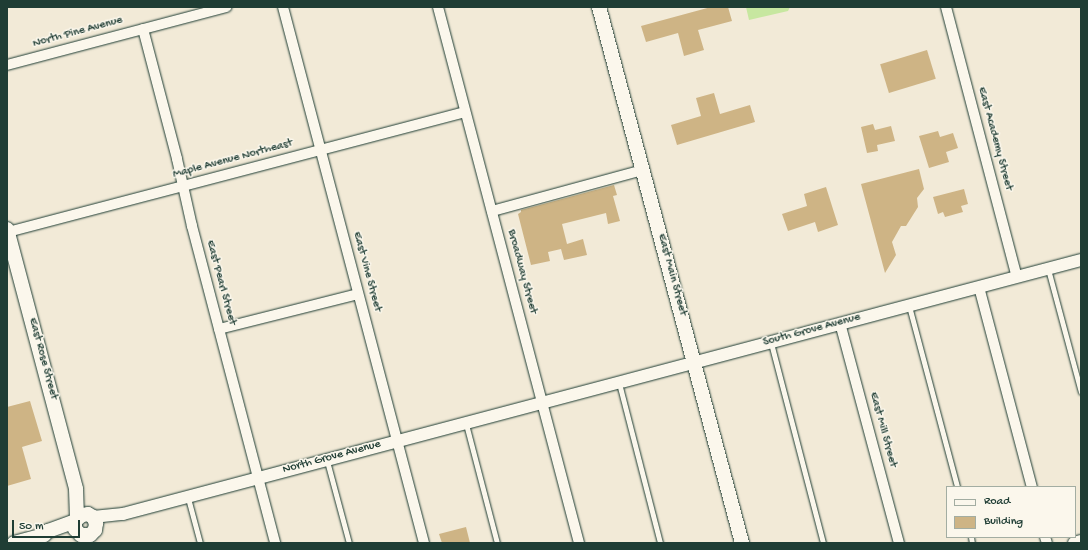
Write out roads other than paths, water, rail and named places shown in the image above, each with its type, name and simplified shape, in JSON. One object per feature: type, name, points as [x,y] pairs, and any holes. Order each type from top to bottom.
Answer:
[{"type":"main road","name":"East Main Street","points":[[599,7],[742,543]]},
{"type":"main road","name":"East Rose Street","points":[[8,231],[86,528]]},
{"type":"main road","name":"North Grove Avenue","points":[[18,543],[44,535],[48,531],[86,528]]},
{"type":"street","name":"North Pine Avenue","points":[[7,65],[226,7]]},
{"type":"street","name":"East Vine Street","points":[[283,7],[424,543]]},
{"type":"street","name":"Broadway Street","points":[[438,7],[580,543]]},
{"type":"street","name":"East Academy Street","points":[[946,7],[1017,277]]},
{"type":"street","name":"East Pearl Street","points":[[143,29],[182,186],[275,543]]},
{"type":"street","name":"Maple Avenue Northeast","points":[[8,231],[465,112]]},
{"type":"street","points":[[492,211],[643,170]]},
{"type":"street","name":"South Grove Avenue","points":[[542,402],[1081,260]]},
{"type":"street","points":[[979,287],[1032,486]]},
{"type":"street","points":[[219,329],[358,294]]},
{"type":"street","name":"East Mill Street","points":[[840,323],[899,543]]},
{"type":"street","name":"North Grove Avenue","points":[[86,528],[119,517],[123,514],[188,496],[542,402]]},
{"type":"street","points":[[1074,543],[1081,541]]},
{"type":"lane","points":[[1048,269],[1081,392]]},
{"type":"lane","points":[[909,305],[957,486]]},
{"type":"lane","points":[[771,342],[823,543]]},
{"type":"lane","points":[[618,382],[660,543]]},
{"type":"lane","points":[[466,423],[497,543]]},
{"type":"lane","points":[[326,460],[349,543]]},
{"type":"lane","points":[[188,496],[200,543]]}]
